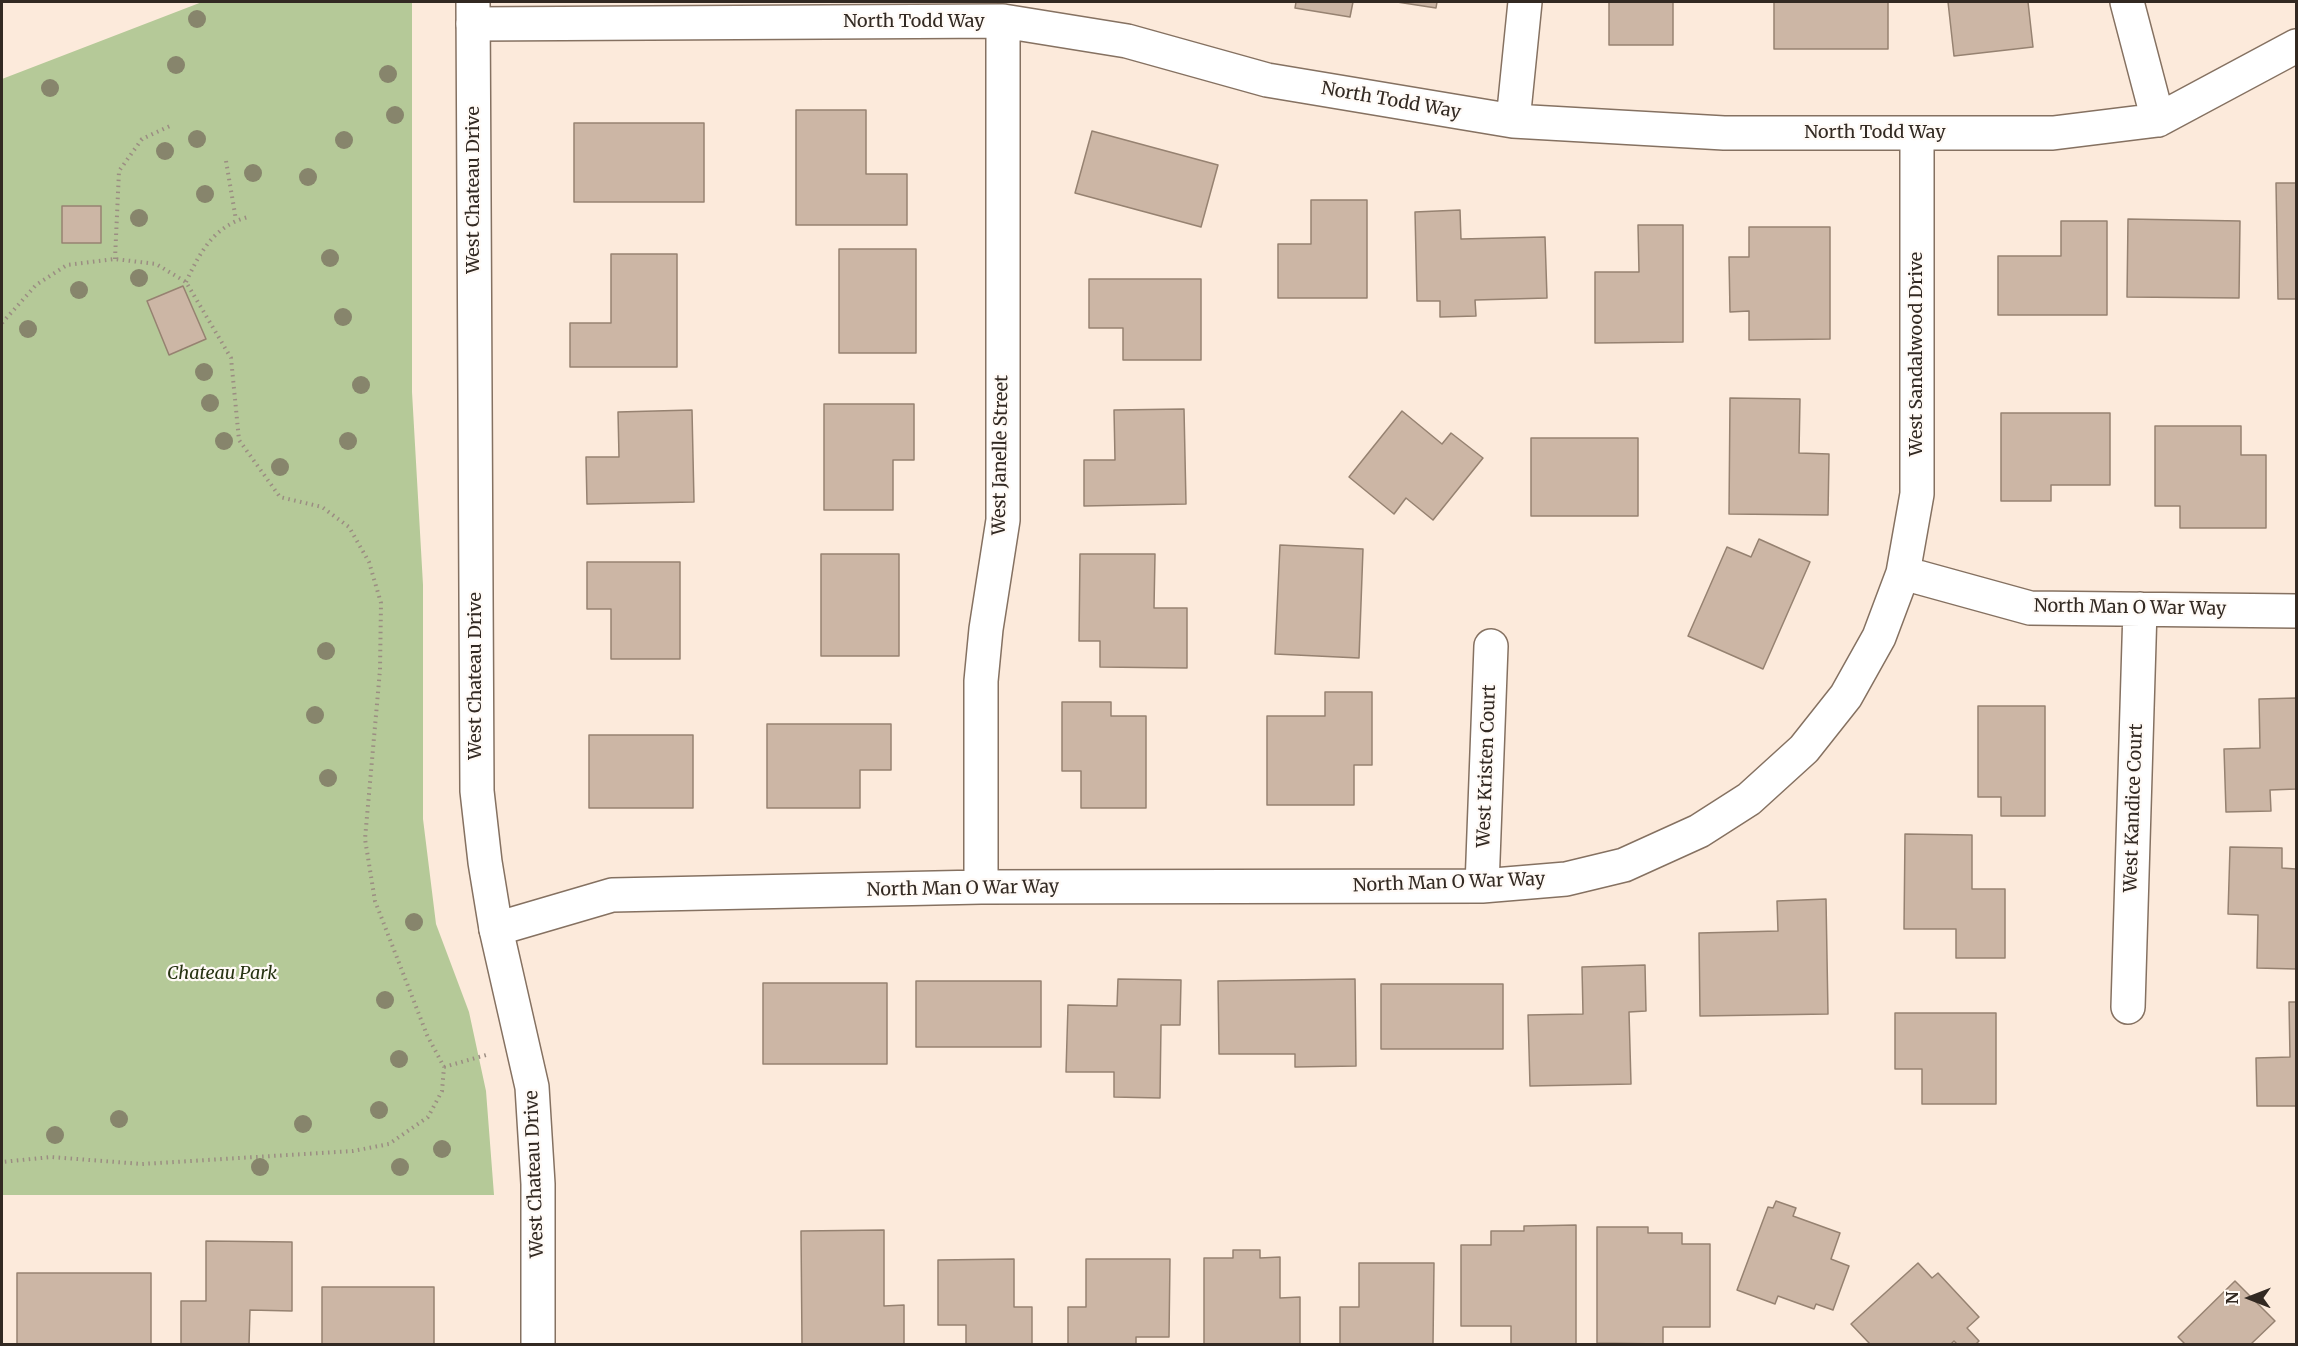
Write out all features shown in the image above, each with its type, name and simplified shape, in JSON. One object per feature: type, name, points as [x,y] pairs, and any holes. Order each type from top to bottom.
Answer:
[{"type":"street","points":[[1513,121],[1525,2]]},
{"type":"street","points":[[2127,2],[2157,120]]},
{"type":"street","name":"North Todd Way","points":[[473,13],[1003,21],[1127,41],[1267,80],[1513,121],[1724,133],[2053,132],[2157,120],[2296,46]]},
{"type":"street","name":"West Chateau Drive","points":[[473,13],[477,790],[485,862],[496,929],[532,1087],[538,1184],[538,1344]]},
{"type":"street","name":"West Janelle Street","points":[[981,887],[981,681],[986,629],[1003,520],[1003,21]]},
{"type":"street","name":"West Sandalwood Drive","points":[[1903,573],[1917,494],[1917,134]]},
{"type":"street","name":"North Man O War Way","points":[[496,929],[612,896],[981,887],[1482,886],[1566,879],[1624,865],[1699,831],[1749,799],[1804,749],[1846,696],[1879,637],[1903,573],[2030,608],[2296,611]]},
{"type":"street","name":"West Kandice Court","points":[[2128,1007],[2140,609]]},
{"type":"street","name":"West Kristen Court","points":[[1482,886],[1491,646]]},
{"type":"path","points":[[115,259],[119,171],[142,139],[172,125]]},
{"type":"path","points":[[226,161],[236,220]]},
{"type":"path","points":[[186,282],[198,256],[215,233],[236,220],[248,217]]},
{"type":"path","points":[[2,323],[36,285],[67,265],[115,259],[156,264],[186,282],[231,358],[239,440],[280,497],[322,507],[348,527],[369,562],[381,603],[380,670],[365,839],[375,900],[427,1035],[444,1067],[442,1091],[428,1117],[390,1144],[353,1151],[142,1164],[51,1157],[2,1162]]},
{"type":"path","points":[[444,1067],[487,1055]]},
{"type":"green space","name":"Chateau Park","points":[[202,2],[412,2],[412,392],[423,585],[423,819],[436,924],[469,1012],[486,1091],[494,1195],[2,1195],[2,79]]},
{"type":"building","points":[[1296,2],[1353,2],[1350,17],[1295,8]]},
{"type":"building","points":[[1397,2],[1437,2],[1436,8]]},
{"type":"building","points":[[1609,2],[1673,2],[1673,45],[1609,45]]},
{"type":"building","points":[[1774,2],[1888,2],[1888,49],[1774,49]]},
{"type":"building","points":[[1948,2],[2028,2],[2033,47],[1954,56]]},
{"type":"building","points":[[796,110],[866,110],[866,174],[907,174],[907,225],[796,225]]},
{"type":"building","points":[[574,123],[704,123],[704,202],[574,202]]},
{"type":"building","points":[[1092,131],[1218,165],[1201,227],[1075,193]]},
{"type":"building","points":[[2276,183],[2296,183],[2296,299],[2278,299]]},
{"type":"building","points":[[1311,200],[1367,200],[1367,298],[1278,298],[1278,244],[1311,244]]},
{"type":"building","points":[[62,206],[101,206],[101,243],[62,243]]},
{"type":"building","points":[[1460,210],[1461,239],[1545,237],[1547,298],[1475,300],[1476,316],[1440,317],[1440,301],[1417,301],[1415,212]]},
{"type":"building","points":[[2128,219],[2240,221],[2239,298],[2127,297]]},
{"type":"building","points":[[2061,221],[2107,221],[2107,315],[1998,315],[1998,256],[2061,256]]},
{"type":"building","points":[[1638,225],[1683,225],[1683,342],[1595,343],[1595,272],[1639,272]]},
{"type":"building","points":[[1749,227],[1830,227],[1830,339],[1749,340],[1749,311],[1730,312],[1729,257],[1749,257]]},
{"type":"building","points":[[839,249],[916,249],[916,353],[839,353]]},
{"type":"building","points":[[611,254],[677,254],[677,367],[570,367],[570,323],[611,323]]},
{"type":"building","points":[[1089,279],[1201,279],[1201,360],[1123,360],[1123,328],[1089,328]]},
{"type":"building","points":[[183,286],[206,339],[169,355],[147,301]]},
{"type":"building","points":[[1730,398],[1800,399],[1799,453],[1829,454],[1828,515],[1729,514]]},
{"type":"building","points":[[824,404],[914,404],[914,460],[893,460],[893,510],[824,510]]},
{"type":"building","points":[[1184,409],[1186,504],[1084,506],[1084,460],[1115,460],[1114,410]]},
{"type":"building","points":[[692,410],[694,502],[587,504],[586,457],[619,457],[618,412]]},
{"type":"building","points":[[1402,411],[1442,444],[1451,433],[1483,458],[1433,520],[1406,498],[1394,514],[1349,477]]},
{"type":"building","points":[[2001,413],[2110,413],[2110,485],[2051,485],[2051,501],[2001,501]]},
{"type":"building","points":[[2155,426],[2241,426],[2241,455],[2266,455],[2266,528],[2180,528],[2180,506],[2155,506]]},
{"type":"building","points":[[1531,438],[1638,438],[1638,516],[1531,516]]},
{"type":"building","points":[[1759,539],[1810,562],[1763,669],[1688,636],[1727,547],[1751,557]]},
{"type":"building","points":[[1280,545],[1363,549],[1359,658],[1275,654]]},
{"type":"building","points":[[821,554],[899,554],[899,656],[821,656]]},
{"type":"building","points":[[1080,554],[1155,554],[1154,608],[1187,608],[1187,668],[1100,667],[1100,641],[1079,641]]},
{"type":"building","points":[[587,562],[680,562],[680,659],[611,659],[611,609],[587,609]]},
{"type":"building","points":[[1325,692],[1372,692],[1372,765],[1354,765],[1354,805],[1267,805],[1267,716],[1325,716]]},
{"type":"building","points":[[2296,698],[2296,789],[2270,790],[2271,811],[2226,812],[2224,749],[2260,748],[2259,699]]},
{"type":"building","points":[[1062,702],[1111,702],[1111,716],[1146,716],[1146,808],[1081,808],[1081,771],[1062,771]]},
{"type":"building","points":[[1978,706],[2045,706],[2045,816],[2001,816],[2001,797],[1978,797]]},
{"type":"building","points":[[767,724],[891,724],[891,770],[860,770],[860,808],[767,808]]},
{"type":"building","points":[[589,735],[693,735],[693,808],[589,808]]},
{"type":"building","points":[[1905,834],[1972,835],[1972,889],[2005,889],[2005,958],[1956,958],[1956,929],[1904,929]]},
{"type":"building","points":[[2230,847],[2282,848],[2282,868],[2296,869],[2296,969],[2257,968],[2258,915],[2228,914]]},
{"type":"building","points":[[1826,899],[1828,1014],[1700,1016],[1699,933],[1778,931],[1777,901]]},
{"type":"building","points":[[1645,965],[1646,1011],[1629,1012],[1631,1084],[1530,1086],[1528,1015],[1583,1014],[1582,967]]},
{"type":"building","points":[[1118,979],[1181,980],[1180,1025],[1161,1025],[1160,1098],[1114,1097],[1114,1072],[1066,1072],[1068,1005],[1117,1006]]},
{"type":"building","points":[[1355,979],[1356,1066],[1295,1067],[1295,1054],[1219,1054],[1218,981]]},
{"type":"building","points":[[916,981],[1041,981],[1041,1047],[916,1047]]},
{"type":"building","points":[[763,983],[887,983],[887,1064],[763,1064]]},
{"type":"building","points":[[1381,984],[1503,984],[1503,1049],[1381,1049]]},
{"type":"building","points":[[2289,1002],[2296,1002],[2296,1106],[2257,1106],[2256,1058],[2290,1057]]},
{"type":"building","points":[[1895,1013],[1996,1013],[1996,1104],[1922,1104],[1922,1069],[1895,1069]]},
{"type":"building","points":[[1776,1201],[1796,1208],[1793,1216],[1840,1233],[1831,1259],[1849,1266],[1833,1310],[1816,1304],[1814,1309],[1778,1296],[1775,1304],[1737,1290],[1768,1207],[1773,1208]]},
{"type":"building","points":[[1576,1225],[1576,1344],[1511,1344],[1511,1326],[1461,1326],[1461,1245],[1491,1245],[1491,1231],[1524,1231],[1524,1226]]},
{"type":"building","points":[[1597,1227],[1648,1227],[1648,1233],[1682,1233],[1682,1244],[1710,1244],[1710,1327],[1663,1327],[1663,1344],[1597,1343]]},
{"type":"building","points":[[884,1230],[884,1306],[904,1305],[904,1344],[802,1344],[801,1231]]},
{"type":"building","points":[[206,1241],[292,1242],[292,1311],[250,1310],[249,1344],[181,1344],[181,1301],[206,1301]]},
{"type":"building","points":[[1233,1250],[1260,1250],[1260,1258],[1280,1257],[1280,1298],[1300,1297],[1300,1344],[1204,1344],[1204,1258],[1233,1258]]},
{"type":"building","points":[[1014,1259],[1014,1307],[1032,1307],[1032,1344],[966,1344],[966,1325],[938,1325],[938,1260]]},
{"type":"building","points":[[1086,1259],[1170,1259],[1169,1337],[1136,1337],[1136,1344],[1068,1344],[1068,1307],[1086,1307]]},
{"type":"building","points":[[1359,1263],[1434,1263],[1433,1344],[1340,1344],[1340,1307],[1359,1307]]},
{"type":"building","points":[[1918,1263],[1932,1278],[1938,1273],[1979,1317],[1967,1328],[1979,1341],[1976,1344],[1957,1344],[1954,1341],[1951,1344],[1870,1344],[1851,1324]]},
{"type":"building","points":[[17,1273],[151,1273],[151,1344],[17,1344]]},
{"type":"building","points":[[2235,1281],[2275,1321],[2251,1344],[2185,1344],[2178,1337]]},
{"type":"building","points":[[322,1287],[434,1287],[434,1344],[322,1344]]}]
